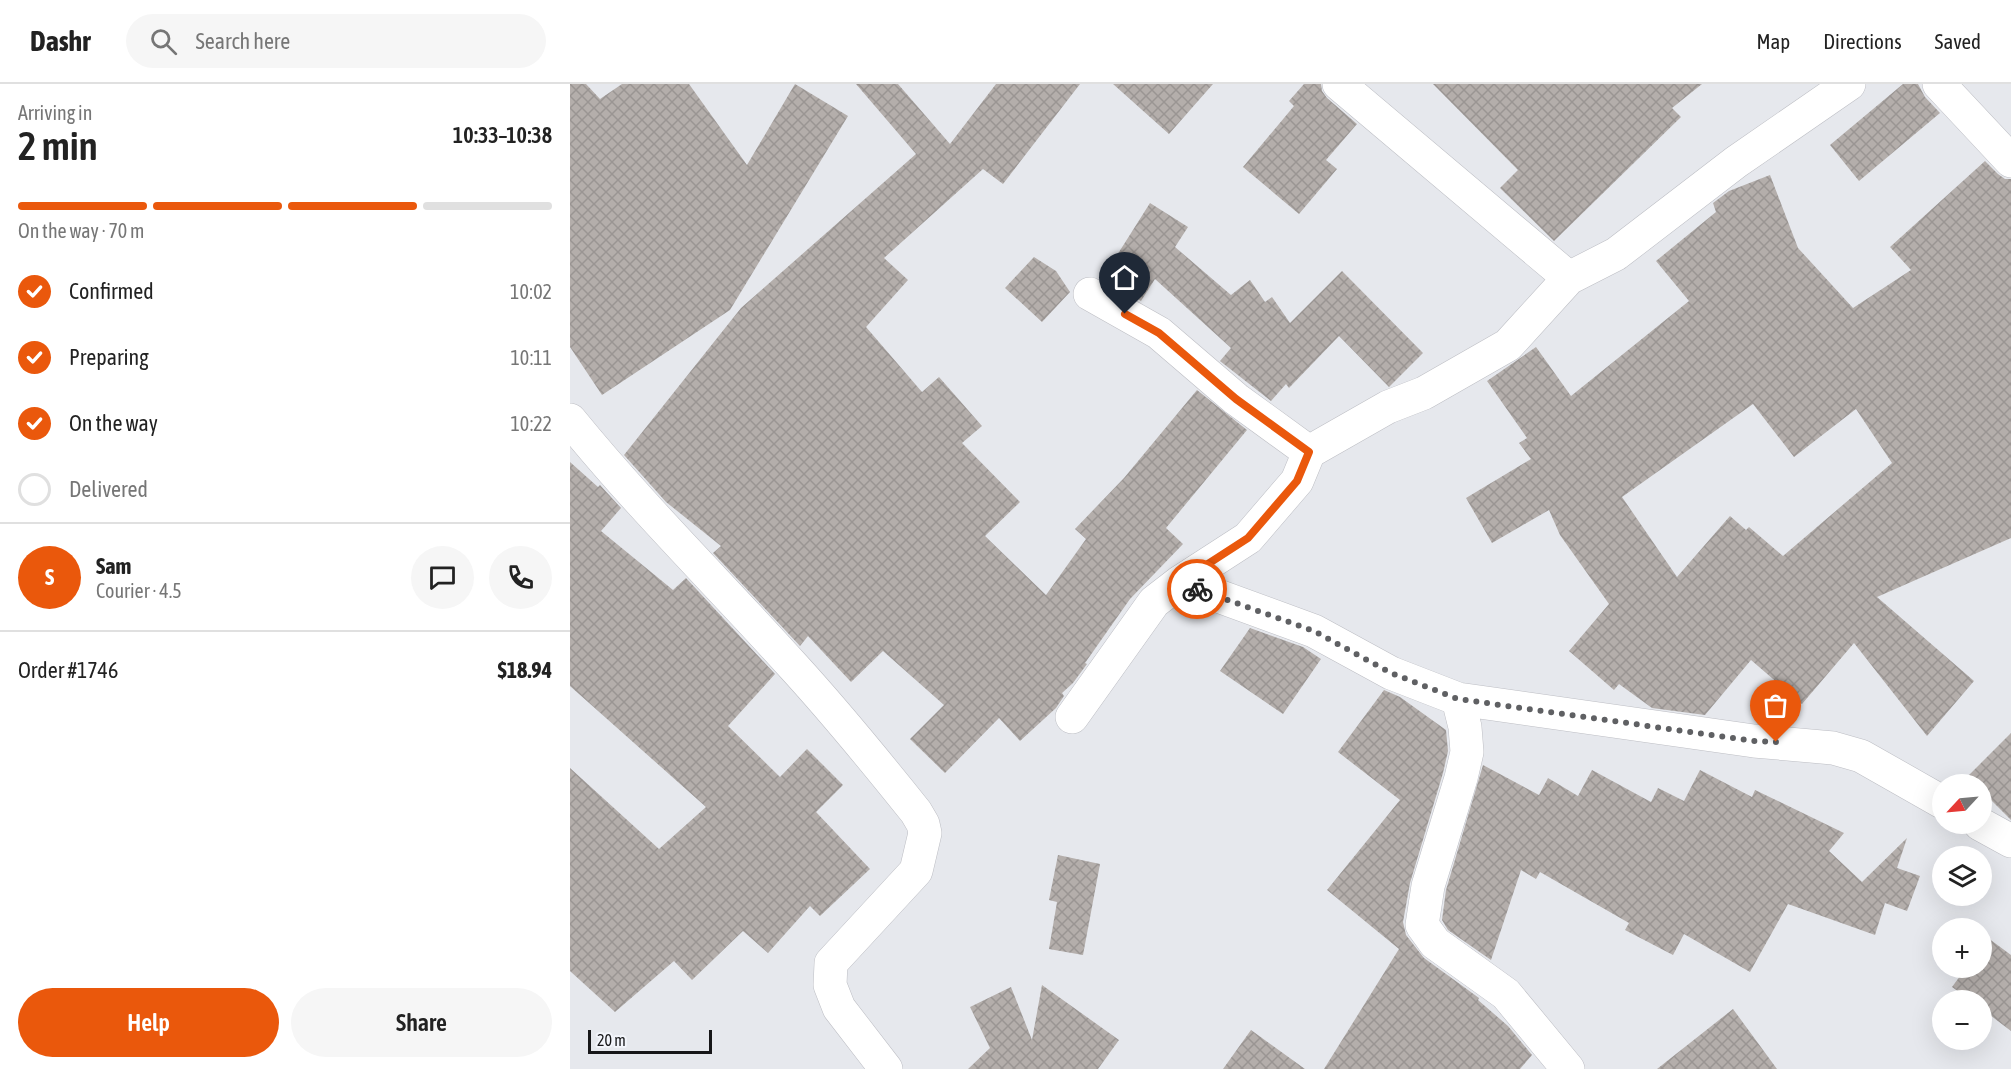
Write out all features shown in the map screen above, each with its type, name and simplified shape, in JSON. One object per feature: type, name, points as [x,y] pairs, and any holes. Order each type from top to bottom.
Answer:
[{"type":"street","points":[[1339,84],[1569,278]]},
{"type":"street","points":[[1072,717],[1154,602],[1180,582],[1248,538],[1297,481],[1309,452],[1388,407],[1424,393],[1508,345],[1569,278],[1616,254],[1736,162],[1849,84]]},
{"type":"street","points":[[1939,84],[2011,161]]},
{"type":"street","points":[[1090,294],[1159,333],[1236,399],[1309,452]]},
{"type":"street","points":[[570,420],[659,522],[858,738],[916,812],[922,824],[925,833],[916,871],[831,963],[830,985],[839,1008],[886,1069]]},
{"type":"street","points":[[1180,582],[1314,631],[1391,673],[1458,699],[1754,741],[1833,748],[1861,756],[1932,796]]},
{"type":"street","points":[[1458,699],[1465,727],[1467,752],[1431,877],[1422,925],[1435,943],[1506,994],[1568,1069]]},
{"type":"street","points":[[1992,831],[2011,841]]},
{"type":"building","points":[[570,84],[586,84],[600,99],[622,84],[689,84],[747,165],[795,84],[848,116],[730,310],[602,395],[570,347]]},
{"type":"building","points":[[856,84],[898,84],[950,144],[996,84],[1080,84],[1003,184],[983,169],[884,258],[908,280],[866,327],[922,392],[939,377],[982,426],[962,443],[1020,502],[985,536],[1046,595],[1086,539],[1075,529],[1124,478],[1197,390],[1247,430],[1166,528],[1183,544],[1130,599],[1085,663],[1087,664],[1073,683],[1062,693],[1064,696],[1056,708],[1020,741],[999,718],[945,773],[910,739],[944,705],[883,651],[851,682],[808,636],[800,646],[713,553],[721,546],[666,502],[624,455],[741,308],[916,154]]},
{"type":"building","points":[[1113,84],[1213,84],[1169,134]]},
{"type":"building","points":[[1304,84],[1321,84],[1322,91],[1327,98],[1357,124],[1326,160],[1337,169],[1299,214],[1243,167],[1294,106],[1289,101]]},
{"type":"building","points":[[1433,84],[1702,84],[1672,108],[1681,117],[1554,241],[1500,188],[1518,170]]},
{"type":"building","points":[[1903,84],[1918,84],[1925,97],[1940,113],[1859,181],[1830,145]]},
{"type":"building","points":[[1985,161],[2005,179],[2011,179],[2011,538],[1877,597],[1974,681],[1927,736],[1854,643],[1802,704],[1751,660],[1705,715],[1652,708],[1619,684],[1614,690],[1569,651],[1609,604],[1560,535],[1549,510],[1492,543],[1466,498],[1531,459],[1519,443],[1527,438],[1487,381],[1536,347],[1571,396],[1689,301],[1656,261],[1716,212],[1713,203],[1729,191],[1770,175],[1798,248],[1853,308],[1911,270],[1890,247]],"holes":[[[1753,404],[1794,457],[1856,409],[1892,463],[1783,556],[1749,527],[1746,530],[1730,516],[1677,577],[1622,497]]]},
{"type":"building","points":[[1150,203],[1188,227],[1175,247],[1231,295],[1250,280],[1265,302],[1272,297],[1290,323],[1342,271],[1423,353],[1389,387],[1339,336],[1289,388],[1286,384],[1271,401],[1220,361],[1231,348],[1155,279],[1141,301],[1102,279]]},
{"type":"building","points":[[1034,257],[1056,271],[1070,292],[1042,322],[1005,288]]},
{"type":"building","points":[[570,462],[598,487],[600,485],[621,508],[601,531],[673,590],[686,578],[775,674],[728,726],[780,777],[807,749],[843,785],[816,812],[870,869],[820,916],[810,906],[768,953],[743,931],[692,980],[674,961],[615,1012],[570,971],[570,768],[659,849],[706,807],[570,686]]},
{"type":"building","points":[[1250,628],[1303,647],[1321,659],[1283,714],[1220,671]]},
{"type":"building","points":[[1384,690],[1400,697],[1446,730],[1448,751],[1410,883],[1403,922],[1406,935],[1424,958],[1479,998],[1478,1000],[1508,1026],[1532,1055],[1520,1069],[1324,1069],[1399,949],[1327,890],[1400,800],[1338,752]]},
{"type":"building","points":[[2011,733],[2011,820],[1992,801],[1992,774],[1970,774]]},
{"type":"building","points":[[1483,765],[1539,795],[1548,778],[1578,796],[1592,770],[1651,802],[1658,788],[1684,801],[1700,770],[1752,797],[1755,790],[1844,833],[1829,851],[1862,882],[1907,838],[1897,868],[1920,876],[1907,911],[1885,903],[1875,935],[1788,904],[1750,972],[1684,934],[1673,955],[1625,930],[1629,923],[1540,872],[1536,879],[1521,870],[1491,960],[1448,930],[1442,920],[1446,890]]},
{"type":"building","points":[[1058,855],[1100,864],[1083,955],[1049,949],[1057,902],[1049,900]]},
{"type":"building","points":[[1992,941],[2011,955],[2011,1031],[1992,1017],[1992,990],[1956,990],[1952,987],[1959,978],[1992,978]]},
{"type":"building","points":[[1042,985],[1119,1040],[1098,1069],[968,1069],[990,1048],[970,1007],[1011,987],[1032,1040]]},
{"type":"building","points":[[1733,1009],[1777,1069],[1657,1069]]},
{"type":"building","points":[[1251,1030],[1305,1069],[1223,1069]]},
{"type":"way so far","points":[[1197,589],[1314,631],[1391,673],[1458,699],[1754,741],[1776,742]]},
{"type":"route","points":[[1125,314],[1159,333],[1236,399],[1309,452],[1297,481],[1248,538],[1180,582],[1197,589]]}]
